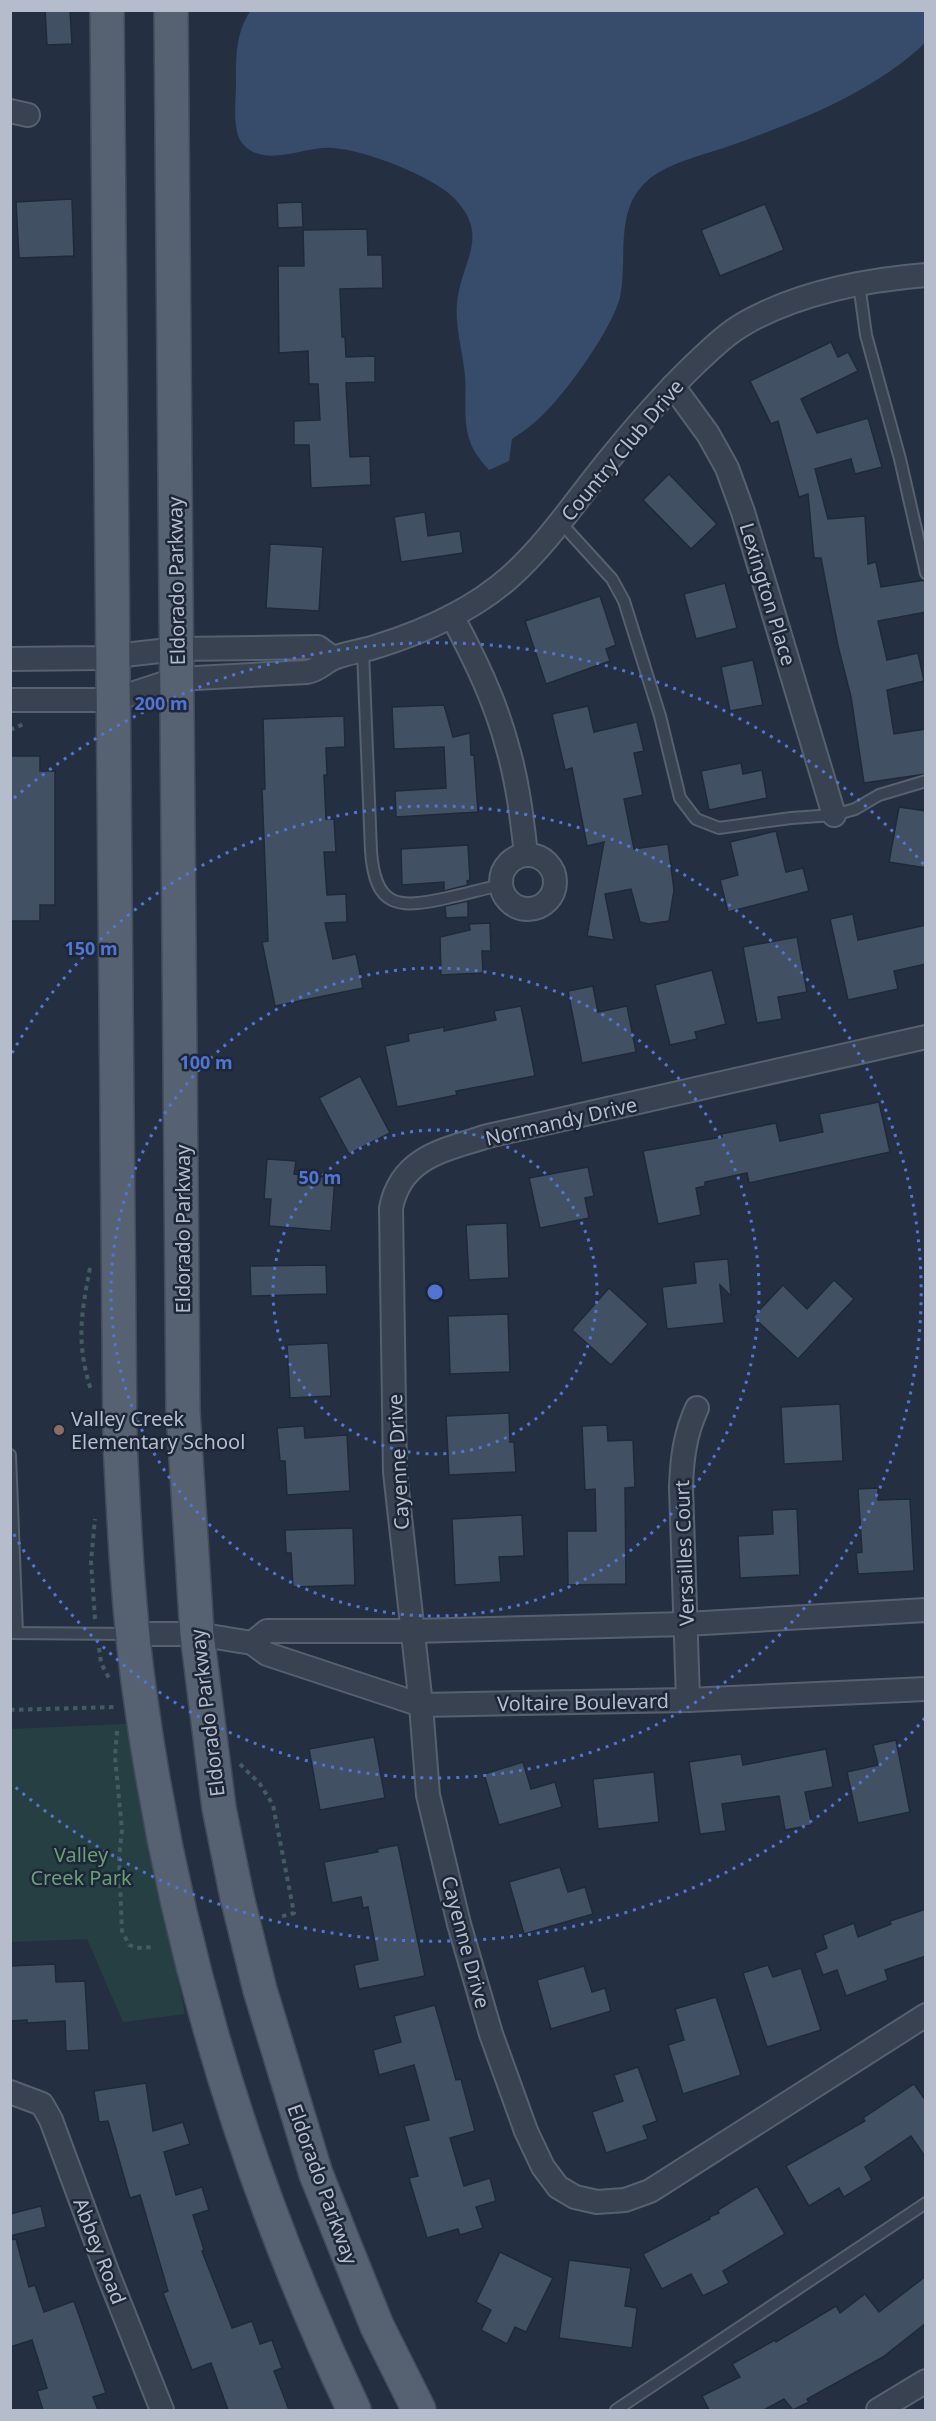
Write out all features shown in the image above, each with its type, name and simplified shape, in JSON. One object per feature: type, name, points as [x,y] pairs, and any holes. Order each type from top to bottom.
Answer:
[{"type":"main road","points":[[107,10],[120,1442],[133,1634],[148,1746],[164,1839],[211,2037],[236,2121],[275,2230],[316,2328],[354,2410]]},
{"type":"main road","name":"Eldorado Parkway","points":[[171,10],[183,1411],[197,1634],[219,1808],[237,1897],[291,2096],[324,2194],[377,2326],[419,2410]]},
{"type":"street","name":"Country Club Drive","points":[[10,659],[113,657],[177,664],[307,672],[316,670],[333,658],[363,651],[420,631],[453,616],[485,597],[510,578],[561,523],[612,456],[673,386],[719,341],[746,322],[833,288],[926,275]]},
{"type":"street","name":"Lexington Place","points":[[673,386],[708,434],[727,468],[743,512],[834,815]]},
{"type":"street","points":[[453,616],[485,683],[502,728],[518,794],[526,854]]},
{"type":"street","name":"Country Club Drive","points":[[10,700],[113,700],[177,664],[318,647],[333,658]]},
{"type":"street","points":[[526,854],[543,859],[552,869],[556,882],[550,899],[534,909],[520,908],[508,900],[501,885],[502,873],[507,865],[513,859],[526,854]]},
{"type":"street","name":"Normandy Drive","points":[[394,1378],[391,1208],[394,1192],[404,1175],[417,1163],[444,1150],[488,1136],[926,1037]]},
{"type":"street","name":"Cayenne Drive","points":[[394,1378],[395,1472],[421,1705],[428,1795],[491,2034],[526,2131],[543,2167],[558,2187],[575,2197],[597,2202],[625,2200],[650,2191],[926,2015]]},
{"type":"street","name":"Versailles Court","points":[[688,1700],[681,1487],[682,1457],[688,1428],[697,1408]]},
{"type":"street","points":[[252,1643],[267,1631],[413,1631],[686,1624],[926,1610]]},
{"type":"street","name":"Voltaire Boulevard","points":[[133,1634],[197,1634],[252,1643],[267,1654],[421,1705],[688,1700],[926,1689]]},
{"type":"street","name":"Abbey Road","points":[[20,2095],[42,2104],[51,2120],[108,2274],[162,2410]]},
{"type":"street","points":[[878,2410],[926,2381]]},
{"type":"lane","points":[[859,284],[866,334],[897,447],[926,573]]},
{"type":"lane","points":[[561,523],[612,579],[624,601],[660,716],[680,798],[696,819],[719,828],[791,818],[834,815],[855,808],[879,795],[926,781]]},
{"type":"lane","points":[[363,651],[371,851],[376,882],[386,895],[409,905],[501,885]]},
{"type":"lane","points":[[10,1455],[14,1633],[133,1634]]},
{"type":"lane","points":[[616,2410],[926,2203]]},
{"type":"path","points":[[10,1710],[118,1706]]},
{"type":"path","points":[[238,1761],[260,1784],[273,1805],[294,1912],[280,1917]]},
{"type":"green space","name":"Valley Creek Park","points":[[126,1724],[185,2014],[123,2022],[87,1939],[11,1942],[10,1729]]},
{"type":"water","points":[[251,10],[925,10],[926,42],[884,76],[836,103],[760,135],[689,159],[656,174],[647,181],[630,206],[626,220],[620,297],[607,328],[558,399],[534,423],[512,439],[509,461],[489,470],[473,448],[468,436],[466,419],[465,376],[457,313],[459,289],[471,250],[472,238],[471,225],[465,212],[454,198],[430,181],[380,159],[333,148],[285,155],[262,155],[251,151],[242,143],[237,131],[235,107],[237,56],[239,37]]},
{"type":"building","points":[[45,10],[70,10],[72,44],[47,45]]},
{"type":"building","points":[[72,199],[74,256],[19,258],[16,202]]},
{"type":"building","points":[[302,202],[303,227],[278,228],[277,203]]},
{"type":"building","points":[[765,204],[784,250],[720,276],[701,230]]},
{"type":"building","points":[[367,229],[368,255],[382,255],[383,288],[340,289],[342,337],[345,337],[346,357],[375,356],[375,382],[346,383],[350,457],[370,456],[371,485],[311,488],[309,445],[294,445],[294,421],[320,420],[318,384],[309,384],[308,351],[279,353],[278,266],[304,266],[303,230]]},
{"type":"building","points":[[831,342],[838,357],[848,352],[858,371],[801,399],[817,433],[868,418],[882,467],[855,474],[851,459],[815,469],[828,519],[865,516],[868,564],[876,562],[881,587],[926,580],[926,612],[878,621],[887,660],[918,653],[924,681],[887,690],[894,734],[926,729],[926,774],[864,783],[851,697],[838,646],[821,558],[814,558],[808,494],[799,497],[778,421],[771,424],[750,381]]},
{"type":"building","points":[[669,474],[717,524],[691,549],[643,500]]},
{"type":"building","points":[[425,512],[428,536],[460,531],[463,553],[401,562],[394,517]]},
{"type":"building","points":[[270,544],[323,547],[319,611],[266,608]]},
{"type":"building","points":[[725,583],[737,628],[696,639],[684,594]]},
{"type":"building","points":[[600,596],[616,645],[606,649],[610,661],[546,684],[525,621]]},
{"type":"building","points":[[753,660],[763,705],[730,711],[721,667]]},
{"type":"building","points":[[444,705],[453,737],[470,733],[478,812],[396,817],[395,791],[446,788],[444,747],[394,749],[392,707]]},
{"type":"building","points":[[588,706],[594,732],[637,722],[644,751],[634,753],[643,795],[624,799],[634,849],[668,844],[674,890],[669,921],[649,924],[640,922],[631,889],[605,894],[614,940],[587,936],[604,842],[587,846],[572,768],[565,770],[552,714]]},
{"type":"building","points":[[344,716],[345,747],[326,748],[327,775],[324,775],[326,819],[334,819],[336,852],[324,852],[327,895],[346,894],[347,922],[325,923],[333,959],[356,954],[363,988],[275,1006],[262,942],[268,941],[262,789],[265,789],[263,719]]},
{"type":"building","points":[[10,756],[40,756],[40,771],[55,771],[55,905],[40,905],[40,921],[10,921]]},
{"type":"building","points":[[741,763],[743,774],[762,770],[767,798],[709,810],[701,771]]},
{"type":"building","points":[[899,807],[926,811],[926,868],[889,862]]},
{"type":"building","points":[[776,831],[786,872],[803,868],[809,891],[728,912],[720,880],[738,875],[730,842]]},
{"type":"building","points":[[468,845],[470,880],[467,881],[468,885],[444,891],[444,882],[402,885],[401,849]]},
{"type":"building","points":[[468,901],[468,917],[446,918],[445,906]]},
{"type":"building","points":[[853,914],[858,940],[926,925],[926,964],[894,971],[898,989],[848,1000],[830,919]]},
{"type":"building","points":[[490,923],[491,951],[482,951],[483,973],[441,975],[440,937],[470,930],[469,924]]},
{"type":"building","points":[[797,937],[807,992],[778,997],[782,1019],[757,1023],[743,947]]},
{"type":"building","points":[[712,970],[726,1024],[695,1032],[697,1039],[670,1045],[655,985]]},
{"type":"building","points":[[593,986],[598,1012],[627,1006],[636,1052],[582,1063],[568,991]]},
{"type":"building","points":[[521,1006],[535,1076],[456,1091],[457,1095],[397,1107],[385,1046],[409,1041],[408,1034],[444,1027],[444,1031],[496,1020],[494,1011]]},
{"type":"building","points":[[360,1076],[390,1133],[349,1154],[319,1098]]},
{"type":"building","points":[[879,1102],[890,1152],[749,1183],[747,1173],[705,1182],[705,1186],[696,1188],[701,1215],[658,1224],[643,1151],[722,1137],[721,1134],[776,1123],[780,1141],[823,1132],[819,1114]]},
{"type":"building","points":[[267,1159],[296,1161],[294,1174],[335,1178],[331,1231],[269,1226],[271,1199],[264,1199]]},
{"type":"building","points":[[588,1167],[594,1196],[585,1198],[589,1218],[540,1228],[529,1178]]},
{"type":"building","points":[[507,1223],[509,1278],[469,1280],[466,1225]]},
{"type":"building","points":[[728,1259],[731,1296],[720,1285],[724,1323],[667,1329],[662,1287],[696,1283],[694,1262]]},
{"type":"building","points":[[326,1265],[327,1294],[251,1296],[250,1266]]},
{"type":"building","points":[[834,1280],[854,1299],[798,1359],[753,1317],[783,1285],[807,1309]]},
{"type":"building","points":[[609,1288],[648,1324],[611,1365],[572,1330]]},
{"type":"building","points":[[508,1314],[510,1372],[450,1374],[448,1316]]},
{"type":"building","points":[[328,1343],[331,1396],[290,1398],[287,1345]]},
{"type":"building","points":[[840,1404],[843,1461],[784,1464],[781,1407]]},
{"type":"building","points":[[509,1413],[510,1442],[514,1442],[516,1472],[449,1475],[446,1416]]},
{"type":"building","points":[[607,1425],[608,1441],[633,1440],[635,1487],[625,1488],[626,1584],[568,1585],[567,1531],[596,1531],[595,1489],[585,1490],[582,1426]]},
{"type":"building","points":[[304,1426],[305,1438],[347,1435],[350,1491],[287,1495],[285,1461],[280,1461],[277,1428]]},
{"type":"building","points":[[878,1488],[878,1500],[910,1499],[914,1571],[858,1574],[856,1553],[862,1552],[858,1489]]},
{"type":"building","points":[[797,1509],[800,1575],[740,1578],[738,1536],[773,1534],[772,1510]]},
{"type":"building","points":[[522,1515],[524,1556],[499,1557],[501,1582],[455,1585],[452,1519]]},
{"type":"building","points":[[353,1528],[355,1585],[293,1587],[291,1553],[286,1553],[285,1530]]},
{"type":"building","points":[[374,1737],[385,1798],[320,1810],[309,1749]]},
{"type":"building","points":[[896,1740],[910,1812],[858,1823],[847,1772],[878,1765],[873,1745]]},
{"type":"building","points":[[826,1749],[833,1787],[805,1792],[812,1825],[785,1830],[779,1796],[722,1804],[726,1831],[700,1834],[689,1762],[741,1754],[743,1765]]},
{"type":"building","points":[[523,1762],[531,1789],[555,1782],[562,1807],[499,1825],[484,1774]]},
{"type":"building","points":[[654,1772],[659,1822],[598,1829],[593,1779]]},
{"type":"building","points":[[398,1845],[425,1976],[359,1989],[354,1965],[378,1960],[368,1907],[363,1908],[361,1897],[332,1903],[324,1862],[378,1852],[377,1849]]},
{"type":"building","points":[[560,1867],[568,1892],[585,1887],[593,1914],[524,1934],[509,1882]]},
{"type":"building","points":[[926,1909],[926,1956],[885,1970],[888,1980],[846,1996],[837,1970],[823,1975],[815,1953],[827,1948],[823,1935],[854,1923],[858,1937],[891,1924],[890,1921]]},
{"type":"building","points":[[55,1964],[56,1982],[85,1981],[89,2050],[66,2051],[65,2021],[27,2023],[27,2020],[10,2021],[10,1966]]},
{"type":"building","points":[[768,1965],[773,1977],[801,1968],[821,2030],[767,2047],[743,1973]]},
{"type":"building","points":[[584,1966],[592,1992],[605,1988],[611,2011],[551,2029],[537,1980]]},
{"type":"building","points":[[716,1997],[741,2075],[683,2094],[668,2045],[684,2040],[675,2009]]},
{"type":"building","points":[[435,2005],[456,2080],[461,2079],[475,2131],[450,2138],[464,2186],[490,2178],[496,2201],[476,2207],[483,2228],[460,2235],[458,2229],[427,2238],[409,2178],[418,2176],[404,2126],[429,2120],[414,2065],[379,2075],[373,2050],[401,2042],[394,2016]]},
{"type":"building","points":[[638,2067],[657,2121],[643,2126],[648,2139],[606,2153],[592,2112],[623,2101],[614,2075]]},
{"type":"building","points":[[146,2083],[153,2131],[183,2122],[190,2144],[164,2152],[176,2195],[202,2187],[209,2210],[193,2215],[204,2250],[202,2251],[232,2328],[252,2321],[260,2344],[272,2340],[282,2368],[274,2371],[289,2410],[228,2410],[211,2363],[192,2370],[163,2293],[168,2291],[140,2195],[130,2198],[108,2121],[99,2122],[94,2091]]},
{"type":"building","points":[[914,2084],[926,2101],[926,2158],[911,2136],[865,2167],[872,2180],[844,2197],[839,2188],[809,2206],[786,2166],[865,2121],[863,2118]]},
{"type":"building","points":[[757,2186],[785,2234],[723,2271],[729,2283],[703,2296],[691,2274],[662,2289],[643,2254],[710,2219],[709,2217],[719,2213],[718,2210]]},
{"type":"building","points":[[41,2206],[46,2227],[10,2236],[10,2214]]},
{"type":"building","points":[[16,2239],[29,2287],[35,2285],[44,2312],[74,2301],[106,2393],[93,2397],[98,2410],[43,2410],[37,2391],[47,2388],[32,2340],[10,2347],[10,2240]]},
{"type":"building","points":[[500,2252],[553,2278],[526,2332],[515,2327],[507,2344],[481,2330],[491,2310],[476,2302]]},
{"type":"building","points":[[569,2260],[631,2268],[625,2306],[637,2308],[632,2348],[559,2338]]},
{"type":"building","points":[[926,2276],[926,2323],[883,2357],[807,2399],[809,2402],[793,2410],[784,2399],[764,2410],[709,2410],[702,2396],[740,2377],[732,2364],[775,2340],[776,2342],[836,2306],[840,2313],[865,2294],[879,2312]]},
{"type":"place","name":"Valley Creek Elementary School","points":[[59,1430]]}]
